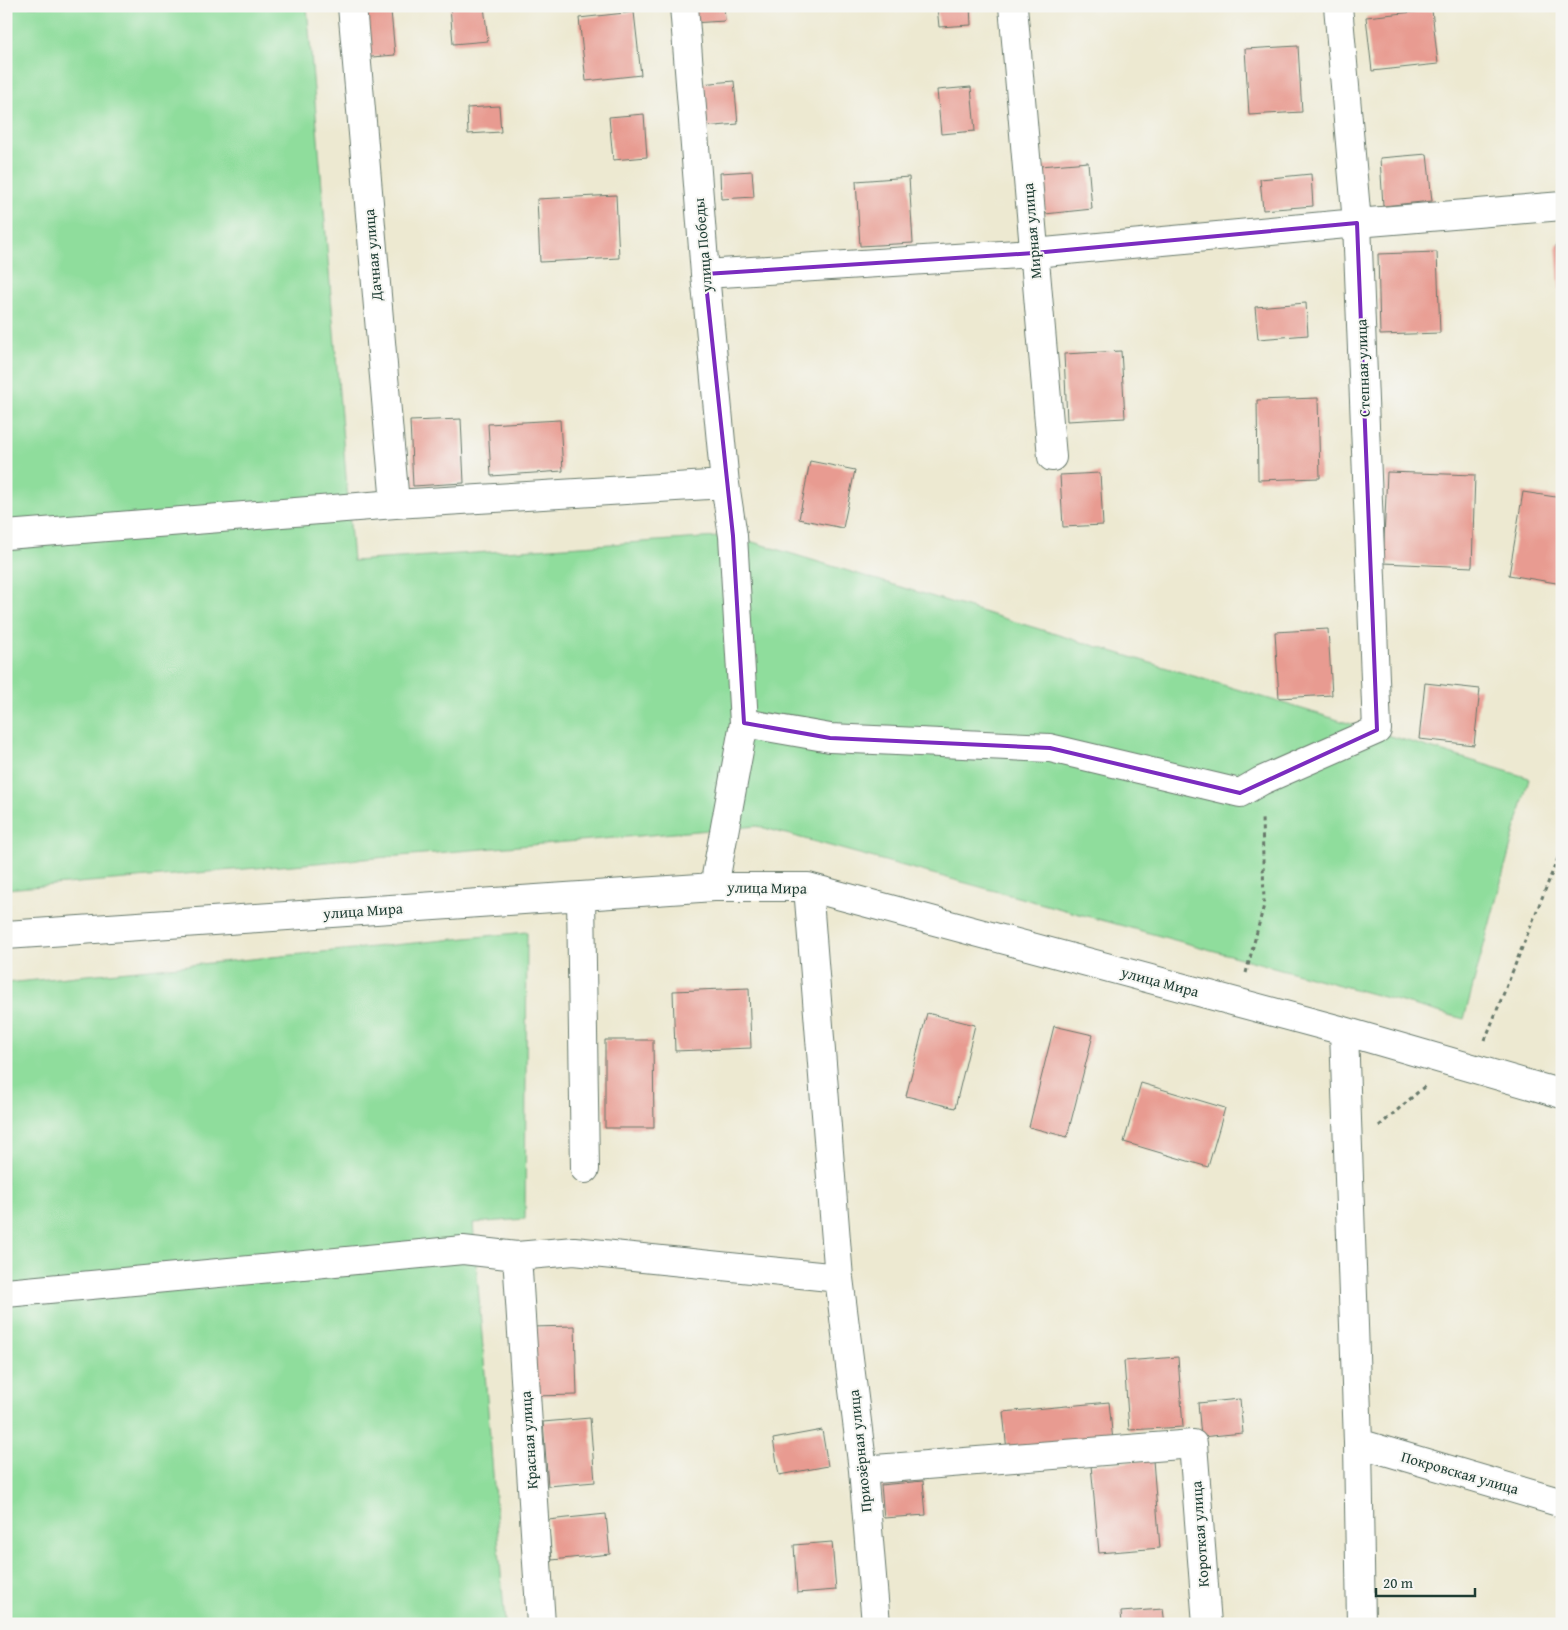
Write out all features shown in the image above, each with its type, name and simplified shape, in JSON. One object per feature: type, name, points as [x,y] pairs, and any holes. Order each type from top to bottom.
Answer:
[{"type":"street","name":"Дачная улица","points":[[352,6],[395,504]]},
{"type":"street","name":"улица Победы","points":[[684,6],[704,274],[725,484],[733,536],[744,723],[714,887]]},
{"type":"street","name":"Мирная улица","points":[[1013,6],[1052,457]]},
{"type":"street","name":"Степная улица","points":[[1261,781],[1376,730],[1357,223],[1338,6]]},
{"type":"street","points":[[704,274],[1034,253],[1562,206]]},
{"type":"street","points":[[6,536],[395,504],[725,484]]},
{"type":"street","points":[[744,723],[830,738],[1050,748],[1240,792],[1261,781]]},
{"type":"street","name":"улица Мира","points":[[6,935],[714,887],[808,887],[1344,1031],[1562,1094]]},
{"type":"street","name":"Приозёрная улица","points":[[808,887],[839,1278],[863,1470],[876,1624]]},
{"type":"street","points":[[581,896],[585,1169]]},
{"type":"street","points":[[1344,1031],[1358,1443],[1361,1624]]},
{"type":"street","points":[[6,1293],[464,1250],[517,1256],[574,1251],[839,1278]]},
{"type":"street","name":"Красная улица","points":[[517,1256],[542,1624]]},
{"type":"street","name":"Покровская улица","points":[[1358,1443],[1562,1503]]},
{"type":"street","name":"Короткая улица","points":[[863,1470],[1193,1444],[1207,1624]]},
{"type":"path","points":[[1246,975],[1264,905],[1261,781]]},
{"type":"path","points":[[1348,1152],[1463,1065],[1562,848]]},
{"type":"highlighted area","points":[[1357,223],[1377,730],[1240,793],[1050,748],[830,738],[744,723],[733,536],[705,274],[1034,253]]},
{"type":"green space","points":[[6,6],[307,6],[353,561],[733,536],[1529,778],[1464,1019],[757,826],[6,889]]},
{"type":"green space","points":[[527,932],[525,1219],[473,1223],[505,1624],[6,1624],[6,983]]},
{"type":"building","points":[[450,6],[484,6],[488,41],[453,44]]},
{"type":"building","points":[[689,6],[724,6],[725,21],[691,23]]},
{"type":"building","points":[[937,6],[970,6],[971,25],[939,27]]},
{"type":"building","points":[[1248,6],[1280,6],[1280,8],[1248,11]]},
{"type":"building","points":[[1432,10],[1438,64],[1372,71],[1366,17]]},
{"type":"building","points":[[391,11],[395,55],[361,58],[357,15]]},
{"type":"building","points":[[634,12],[641,75],[586,81],[579,18]]},
{"type":"building","points":[[1298,46],[1302,112],[1249,115],[1245,49]]},
{"type":"building","points":[[734,81],[738,124],[704,127],[700,84]]},
{"type":"building","points":[[971,87],[975,131],[941,134],[937,90]]},
{"type":"building","points":[[499,106],[501,132],[468,134],[467,108]]},
{"type":"building","points":[[644,114],[647,157],[613,160],[609,117]]},
{"type":"building","points":[[1427,154],[1432,201],[1383,206],[1380,158]]},
{"type":"building","points":[[1088,162],[1092,209],[1045,214],[1040,166]]},
{"type":"building","points":[[752,171],[754,197],[721,199],[720,173]]},
{"type":"building","points":[[1311,174],[1313,206],[1263,210],[1260,179]]},
{"type":"building","points":[[909,177],[913,243],[860,246],[856,181]]},
{"type":"building","points":[[616,195],[619,258],[540,262],[537,199]]},
{"type":"building","points":[[1562,243],[1562,299],[1560,299],[1556,244]]},
{"type":"building","points":[[1437,252],[1440,333],[1380,335],[1378,254]]},
{"type":"building","points":[[1306,303],[1308,335],[1258,339],[1255,307]]},
{"type":"building","points":[[1121,351],[1125,418],[1067,421],[1064,354]]},
{"type":"building","points":[[1318,398],[1320,478],[1258,480],[1257,400]]},
{"type":"building","points":[[461,419],[464,483],[413,486],[410,421]]},
{"type":"building","points":[[560,420],[563,471],[491,476],[488,424]]},
{"type":"building","points":[[810,461],[855,470],[843,528],[799,519]]},
{"type":"building","points":[[1387,472],[1475,475],[1472,567],[1383,563]]},
{"type":"building","points":[[1100,473],[1103,525],[1063,527],[1060,475]]},
{"type":"building","points":[[1523,492],[1562,498],[1562,584],[1509,575]]},
{"type":"building","points":[[1328,629],[1332,695],[1279,698],[1275,632]]},
{"type":"building","points":[[1425,683],[1480,689],[1474,745],[1419,739]]},
{"type":"building","points":[[749,988],[751,1048],[675,1051],[673,991]]},
{"type":"building","points":[[927,1013],[975,1025],[955,1108],[906,1096]]},
{"type":"building","points":[[1054,1026],[1093,1035],[1067,1137],[1029,1127]]},
{"type":"building","points":[[605,1040],[653,1040],[654,1128],[605,1128]]},
{"type":"building","points":[[1141,1083],[1225,1108],[1208,1167],[1124,1142]]},
{"type":"building","points":[[575,1326],[577,1395],[532,1396],[530,1327]]},
{"type":"building","points":[[1178,1357],[1183,1427],[1129,1430],[1124,1361]]},
{"type":"building","points":[[1240,1399],[1243,1433],[1201,1437],[1198,1403]]},
{"type":"building","points":[[1109,1402],[1113,1441],[1007,1451],[1003,1412]]},
{"type":"building","points":[[590,1418],[595,1482],[548,1486],[543,1422]]},
{"type":"building","points":[[822,1430],[828,1466],[779,1475],[773,1439]]},
{"type":"building","points":[[1153,1460],[1160,1548],[1099,1553],[1091,1465]]},
{"type":"building","points":[[923,1481],[926,1515],[884,1518],[881,1485]]},
{"type":"building","points":[[606,1514],[610,1554],[552,1560],[548,1520]]},
{"type":"building","points":[[832,1542],[836,1590],[797,1593],[794,1545]]},
{"type":"building","points":[[1163,1609],[1165,1624],[1122,1624],[1121,1612]]}]
